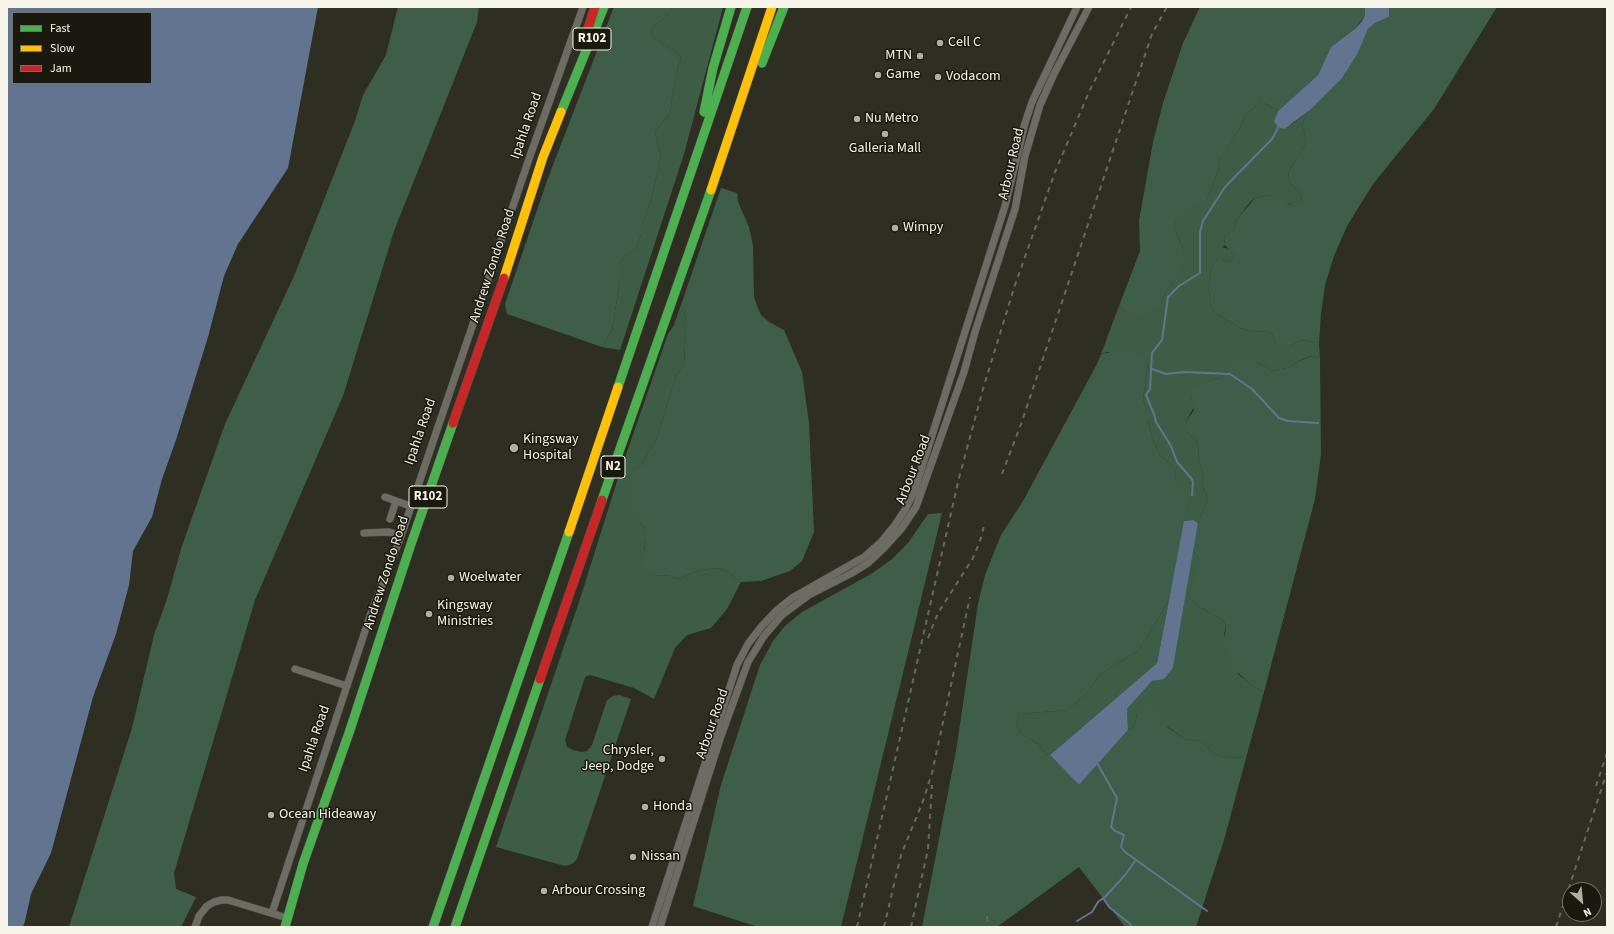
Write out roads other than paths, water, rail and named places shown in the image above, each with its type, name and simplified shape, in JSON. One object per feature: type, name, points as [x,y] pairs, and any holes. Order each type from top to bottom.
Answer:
[{"type":"main road","name":"Andrew Zondo Road","points":[[577,70],[576,65],[595,7]]},
{"type":"main road","name":"Andrew Zondo Road","points":[[286,922],[410,547],[503,282],[543,157],[577,70],[583,60],[604,7]]},
{"type":"main road","points":[[691,174],[713,68],[731,7]]},
{"type":"main road","name":"N2","points":[[433,927],[747,7]]},
{"type":"main road","name":"N2","points":[[455,927],[575,576],[707,201],[772,7]]},
{"type":"main road","points":[[707,201],[784,7]]},
{"type":"street","name":"Ipahla Road","points":[[272,913],[370,616],[401,536],[542,120],[583,7]]},
{"type":"street","name":"Arbour Road","points":[[652,927],[737,665],[748,644],[776,610],[792,598],[864,557],[881,542],[905,510],[914,492],[1004,206],[1032,102],[1077,7]]},
{"type":"street","name":"Arbour Road","points":[[660,927],[727,721],[748,662],[764,636],[782,615],[809,595],[852,573],[868,562],[884,548],[902,528],[916,507],[964,372],[975,332],[1015,209],[1025,156],[1040,105],[1054,74],[1089,7]]},
{"type":"street","points":[[1047,70],[1054,74]]},
{"type":"street","points":[[385,498],[410,506]]},
{"type":"street","points":[[390,519],[396,501]]},
{"type":"street","points":[[364,533],[388,532],[401,536]]},
{"type":"street","points":[[295,669],[347,686]]},
{"type":"street","points":[[195,927],[199,916],[207,906],[222,900],[228,900],[272,913],[286,922]]},
{"type":"water","points":[[7,7],[318,7],[288,168],[238,244],[224,276],[208,337],[176,440],[162,479],[152,517],[133,551],[129,585],[116,634],[93,697],[51,853],[31,894],[23,927],[7,927]]},
{"type":"water","points":[[1365,7],[1389,7],[1389,17],[1375,23],[1368,29],[1359,51],[1342,78],[1309,111],[1284,129],[1278,127],[1274,121],[1278,111],[1318,75],[1331,47],[1356,28],[1362,21],[1365,15]]},
{"type":"water","points":[[1193,520],[1198,523],[1173,668],[1164,679],[1152,681],[1127,709],[1128,730],[1079,785],[1050,755],[1157,663],[1184,521]]},
{"type":"waterway","points":[[1192,495],[1193,482],[1177,462],[1171,446],[1156,422],[1146,395],[1150,389],[1152,353],[1162,340],[1168,297],[1179,286],[1200,273],[1200,232],[1203,221],[1225,187],[1272,139],[1279,126]]},
{"type":"waterway","points":[[1152,369],[1166,374],[1184,372],[1230,374],[1252,389],[1279,418],[1288,421],[1318,423]]},
{"type":"waterway","points":[[1097,763],[1117,798],[1111,827],[1115,831],[1124,835],[1121,847],[1125,852],[1207,911]]},
{"type":"waterway","points":[[1077,921],[1092,912],[1098,902],[1106,896],[1136,860]]},
{"type":"waterway","points":[[1103,898],[1109,907],[1132,927]]},
{"type":"railway","points":[[857,927],[959,478],[983,389],[1014,288],[1055,172],[1089,92],[1131,7]]},
{"type":"railway","points":[[1002,474],[1021,424],[1152,34],[1167,7]]},
{"type":"railway","points":[[928,638],[938,613],[973,558],[980,541],[985,522]]},
{"type":"railway","points":[[884,927],[901,855],[923,801],[932,773],[970,597]]},
{"type":"railway","points":[[1596,786],[1607,753]]},
{"type":"railway","points":[[1556,927],[1607,772]]},
{"type":"railway","points":[[911,927],[928,849],[932,785]]},
{"type":"railway","points":[[987,916],[988,927]]},
{"type":"place","name":"Cell C","points":[[940,43]]},
{"type":"place","name":"MTN","points":[[920,56]]},
{"type":"place","name":"Game","points":[[878,75]]},
{"type":"place","name":"Vodacom","points":[[938,77]]},
{"type":"place","name":"Nu Metro","points":[[857,119]]},
{"type":"place","name":"Galleria Mall","points":[[885,134]]},
{"type":"place","name":"Wimpy","points":[[895,228]]},
{"type":"place","name":"Kingsway Hospital","points":[[514,448]]},
{"type":"place","name":"Woelwater","points":[[451,578]]},
{"type":"place","name":"Kingsway Ministries","points":[[429,614]]},
{"type":"place","name":"Chrysler, Jeep, Dodge","points":[[662,759]]},
{"type":"place","name":"Honda","points":[[645,807]]},
{"type":"place","name":"Ocean Hideaway","points":[[271,815]]},
{"type":"place","name":"Nissan","points":[[633,857]]},
{"type":"place","name":"Arbour Crossing","points":[[544,891]]}]
